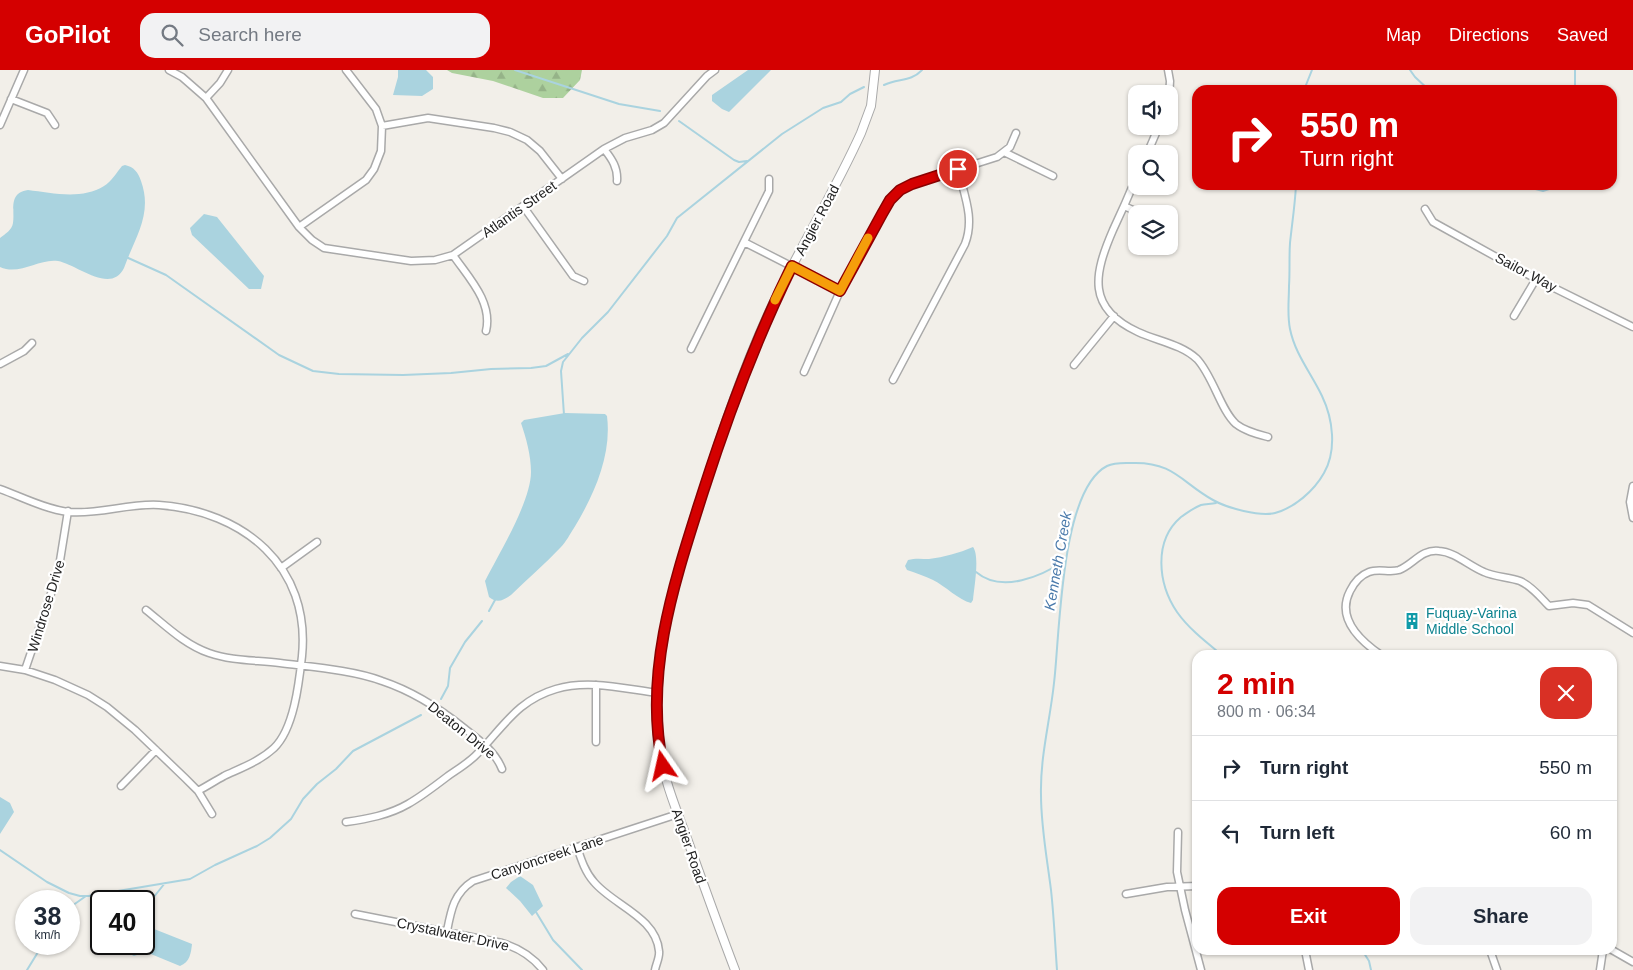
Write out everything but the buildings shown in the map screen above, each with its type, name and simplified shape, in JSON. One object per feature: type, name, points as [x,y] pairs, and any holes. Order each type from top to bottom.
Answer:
[{"type":"street","points":[[0,125],[24,70]]},
{"type":"street","name":"Atlantis Street","points":[[170,70],[182,76],[206,98],[299,227],[312,240],[324,248],[411,261],[435,260],[453,255],[604,149],[625,138],[652,130],[664,123],[707,76],[715,70]]},
{"type":"street","points":[[206,98],[228,70]]},
{"type":"street","points":[[299,227],[366,180],[374,168],[381,151],[382,126],[376,109],[346,70]]},
{"type":"street","name":"Angier Road","points":[[736,970],[712,911],[678,814],[660,752],[658,693],[661,644],[688,538],[723,430],[745,370],[771,308],[852,154],[864,126],[873,94],[875,70]]},
{"type":"street","points":[[1168,70],[1170,85]]},
{"type":"street","points":[[11,99],[47,113],[55,125]]},
{"type":"street","points":[[382,126],[428,118],[510,132],[527,140],[540,151],[562,180]]},
{"type":"street","points":[[804,372],[840,291],[882,214],[895,195],[912,184],[998,157],[1010,147],[1016,132]]},
{"type":"street","points":[[604,149],[616,166],[617,181]]},
{"type":"street","points":[[1004,152],[1053,176]]},
{"type":"street","points":[[893,380],[969,233],[970,220],[958,169]]},
{"type":"street","points":[[691,349],[769,191],[769,179]]},
{"type":"street","points":[[1129,195],[1100,262],[1097,281],[1101,298],[1114,316],[1134,330],[1191,354],[1203,366],[1228,415],[1234,421],[1253,432],[1268,437]]},
{"type":"street","points":[[523,206],[573,276],[584,281]]},
{"type":"street","points":[[1124,206],[1128,208]]},
{"type":"street","name":"Sailor Way","points":[[1425,209],[1433,222],[1536,278],[1633,327]]},
{"type":"street","points":[[744,242],[840,291]]},
{"type":"street","points":[[453,255],[479,293],[487,310],[486,330]]},
{"type":"street","points":[[1514,316],[1536,278]]},
{"type":"street","points":[[1074,365],[1114,316]]},
{"type":"street","points":[[0,364],[24,351],[32,343]]},
{"type":"street","points":[[1633,486],[1630,502],[1633,518]]},
{"type":"street","points":[[0,489],[42,505],[68,512],[95,512],[157,505],[202,512],[230,523],[247,533],[264,547],[281,568],[296,598],[301,620],[303,646],[290,721],[281,740],[267,753],[198,791]]},
{"type":"street","name":"Windrose Drive","points":[[25,670],[58,574],[68,512]]},
{"type":"street","points":[[281,568],[317,542]]},
{"type":"street","points":[[1374,650],[1352,629],[1345,612],[1346,599],[1354,584],[1367,573],[1374,570],[1399,570],[1420,555],[1438,550],[1446,552],[1485,573],[1521,582],[1549,606],[1572,603],[1588,605],[1633,633]]},
{"type":"street","name":"Deaton Drive","points":[[146,610],[182,639],[207,653],[224,658],[369,676],[396,686],[437,707],[485,745],[499,761],[502,769]]},
{"type":"street","points":[[0,666],[25,670],[70,686],[88,695],[122,719],[156,750],[198,791],[212,814]]},
{"type":"street","points":[[346,822],[364,820],[407,805],[468,762],[510,716],[540,695],[574,685],[596,685],[658,693]]},
{"type":"street","points":[[596,685],[596,742]]},
{"type":"street","points":[[121,786],[156,750]]},
{"type":"street","name":"Canyoncreek Lane","points":[[446,931],[453,904],[466,886],[479,879],[678,814]]},
{"type":"street","points":[[1178,832],[1177,872],[1192,934]]},
{"type":"street","points":[[577,847],[583,864],[593,881],[604,892],[635,914],[652,933],[659,951],[655,970]]},
{"type":"street","points":[[1126,894],[1192,886]]},
{"type":"street","name":"Crystalwater Drive","points":[[355,914],[515,946],[529,955],[543,970]]},
{"type":"street","points":[[1617,953],[1633,962]]},
{"type":"street","points":[[1197,955],[1201,970]]},
{"type":"street","points":[[1306,955],[1310,970]]},
{"type":"street","points":[[1493,955],[1497,970]]},
{"type":"street","points":[[1600,970],[1602,955]]},
{"type":"green space","points":[[447,70],[582,70],[580,80],[563,98],[543,98],[493,81],[452,73]]},
{"type":"water","points":[[398,70],[426,70],[433,77],[433,89],[422,96],[393,95]]},
{"type":"water","points":[[748,70],[771,70],[729,112],[712,101],[712,95]]},
{"type":"water","points":[[125,165],[135,170],[138,175],[144,193],[145,204],[144,215],[137,236],[124,268],[118,276],[111,279],[93,276],[58,261],[44,262],[15,269],[0,267],[0,238],[11,228],[15,198],[18,195],[28,190],[57,194],[86,193],[107,184]]},
{"type":"water","points":[[204,214],[217,217],[264,276],[261,289],[249,289],[192,235],[190,228]]},
{"type":"water","points":[[565,413],[605,414],[607,416],[607,445],[595,488],[563,545],[511,595],[503,600],[495,600],[489,597],[485,581],[520,512],[530,484],[530,459],[521,423],[524,420]]},
{"type":"water","points":[[973,547],[976,565],[973,600],[971,603],[933,580],[907,570],[905,566],[908,560],[940,557]]},
{"type":"water","points":[[0,797],[10,803],[14,812],[0,834]]},
{"type":"water","points":[[520,876],[533,885],[543,906],[532,916],[506,888]]},
{"type":"water","points":[[155,929],[192,944],[188,960],[180,966],[153,955],[155,955]]},
{"type":"waterway","points":[[515,70],[619,104],[660,111]]},
{"type":"waterway","points":[[884,85],[909,78],[922,70]]},
{"type":"waterway","name":"Kenneth Creek","points":[[1306,85],[1312,70]]},
{"type":"waterway","name":"Kenneth Creek","points":[[1410,70],[1424,85]]},
{"type":"waterway","name":"Kenneth Creek","points":[[1575,70],[1575,85]]},
{"type":"waterway","points":[[564,415],[561,371],[563,362],[582,338],[608,312],[667,236],[677,218],[782,134],[823,108],[841,102],[850,94],[864,87]]},
{"type":"waterway","points":[[679,121],[734,160],[739,162],[747,161]]},
{"type":"waterway","name":"Kenneth Creek","points":[[1057,970],[1052,900],[1042,819],[1041,781],[1054,683],[1065,566],[1071,533],[1080,503],[1091,480],[1107,466],[1116,463],[1158,466],[1177,475],[1219,503],[1235,509],[1261,514],[1282,511],[1296,503],[1320,480],[1331,454],[1331,424],[1322,396],[1292,338],[1288,308],[1290,243],[1296,190]]},
{"type":"waterway","name":"Kenneth Creek","points":[[1539,190],[1546,190]]},
{"type":"waterway","points":[[126,257],[166,275],[279,355],[313,371],[339,374],[403,375],[531,368],[546,366],[568,354]]},
{"type":"waterway","points":[[1216,503],[1201,505],[1181,517],[1172,527],[1166,538],[1162,550],[1161,563],[1166,589],[1177,612],[1192,630],[1216,650]]},
{"type":"waterway","points":[[976,572],[998,582],[1010,582],[1034,577],[1066,560]]},
{"type":"waterway","points":[[489,611],[495,600]]},
{"type":"waterway","points":[[441,699],[448,686],[450,668],[465,642],[482,621]]},
{"type":"waterway","points":[[0,850],[47,882],[69,893],[80,896],[190,879],[270,838],[291,819],[303,799],[317,784],[336,769],[353,751],[421,715]]},
{"type":"waterway","points":[[155,896],[165,883]]},
{"type":"waterway","points":[[80,900],[86,896]]},
{"type":"waterway","points":[[536,912],[553,940],[582,970]]},
{"type":"waterway","points":[[27,970],[36,955]]},
{"type":"waterway","points":[[1365,955],[1371,970]]},
{"type":"slow traffic","points":[[775,300],[792,266],[840,291],[868,238]]},
{"type":"place","name":"Fuquay-Varina Middle School","points":[[1412,621]]},
{"type":"route","points":[[663,766],[658,740],[658,693],[661,644],[667,613],[688,538],[727,417],[767,318],[792,266],[840,291],[890,200],[900,190],[912,184],[958,169]]}]
